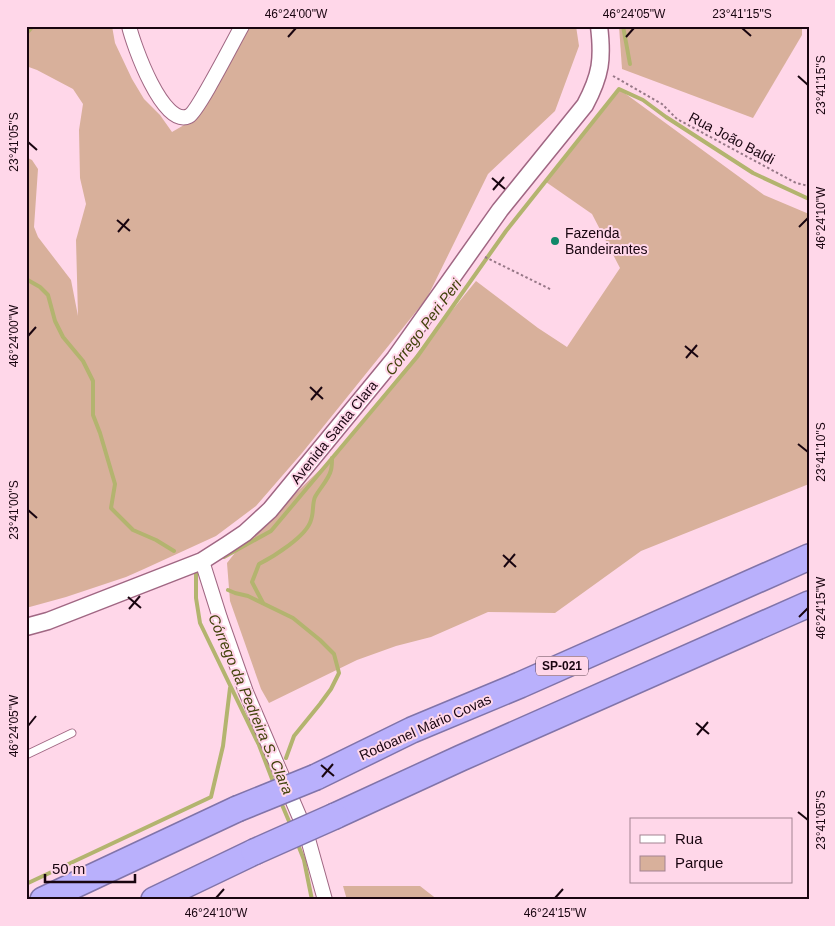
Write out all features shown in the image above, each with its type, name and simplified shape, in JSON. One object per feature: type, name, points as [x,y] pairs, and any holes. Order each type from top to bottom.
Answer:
[{"type":"highway","name":"Rodoanel Mário Covas","points":[[43,900],[237,809],[316,777],[412,730],[520,685],[809,557]]},
{"type":"highway","points":[[154,900],[254,852],[461,758],[809,604]]},
{"type":"street","points":[[129,26],[144,70],[155,92],[170,109],[183,117],[192,114],[242,26]]},
{"type":"street","name":"Avenida Santa Clara","points":[[26,628],[202,561],[239,537],[270,510],[395,358],[500,210],[585,105],[595,87],[600,69],[599,26]]},
{"type":"street","points":[[202,561],[246,692],[306,832],[326,900]]},
{"type":"lane","points":[[26,755],[72,733]]},
{"type":"path","name":"Rua João Baldi","points":[[600,69],[662,104],[677,119],[796,183],[809,186]]},
{"type":"path","points":[[478,253],[552,290]]},
{"type":"green space","points":[[26,26],[112,26],[115,43],[132,79],[144,99],[160,115],[172,132],[184,125],[245,26],[576,26],[579,46],[555,111],[488,174],[427,298],[302,453],[256,506],[216,536],[126,577],[26,608],[26,157],[32,160],[38,169],[34,227],[38,237],[71,280],[78,316],[76,240],[86,204],[80,178],[79,130],[83,104],[73,89],[26,66]]},
{"type":"green space","points":[[619,26],[802,26],[802,35],[753,118],[622,69]]},
{"type":"green space","points":[[619,89],[764,195],[809,214],[809,484],[641,551],[555,613],[488,612],[431,637],[396,646],[357,660],[269,703],[261,689],[230,601],[227,563],[238,549],[332,458],[476,281],[538,328],[567,347],[620,268],[592,214],[546,182]]},
{"type":"green space","points":[[343,886],[420,886],[438,900],[347,900]]},
{"type":"waterway","points":[[26,34],[33,26]]},
{"type":"waterway","name":"Córrego Peri Peri","points":[[623,26],[630,64]]},
{"type":"waterway","name":"Córrego Peri Peri","points":[[224,557],[271,531],[417,357],[506,231],[619,89],[643,100],[753,173],[809,199]]},
{"type":"waterway","name":"Córrego da Pedreira S. Clara","points":[[26,279],[40,287],[48,295],[55,321],[63,337],[83,361],[93,381],[93,415],[115,484],[111,508],[133,530],[156,540],[174,551]]},
{"type":"waterway","name":"Córrego da Pedreira S. Clara","points":[[263,603],[252,582],[259,564],[289,545],[308,526],[312,517],[315,497],[330,473],[332,458]]},
{"type":"waterway","name":"Córrego da Pedreira S. Clara","points":[[196,573],[196,598],[200,623],[259,745],[274,784]]},
{"type":"waterway","name":"Córrego da Pedreira S. Clara","points":[[228,590],[248,596],[293,618],[334,654],[339,673],[331,689],[294,736],[286,758]]},
{"type":"waterway","points":[[26,884],[211,797],[223,746],[230,688]]},
{"type":"waterway","name":"Córrego da Pedreira S. Clara","points":[[280,800],[291,826]]},
{"type":"waterway","name":"Córrego da Pedreira S. Clara","points":[[297,842],[304,860],[312,900]]},
{"type":"place","name":"Fazenda Bandeirantes","points":[[555,241]]}]
